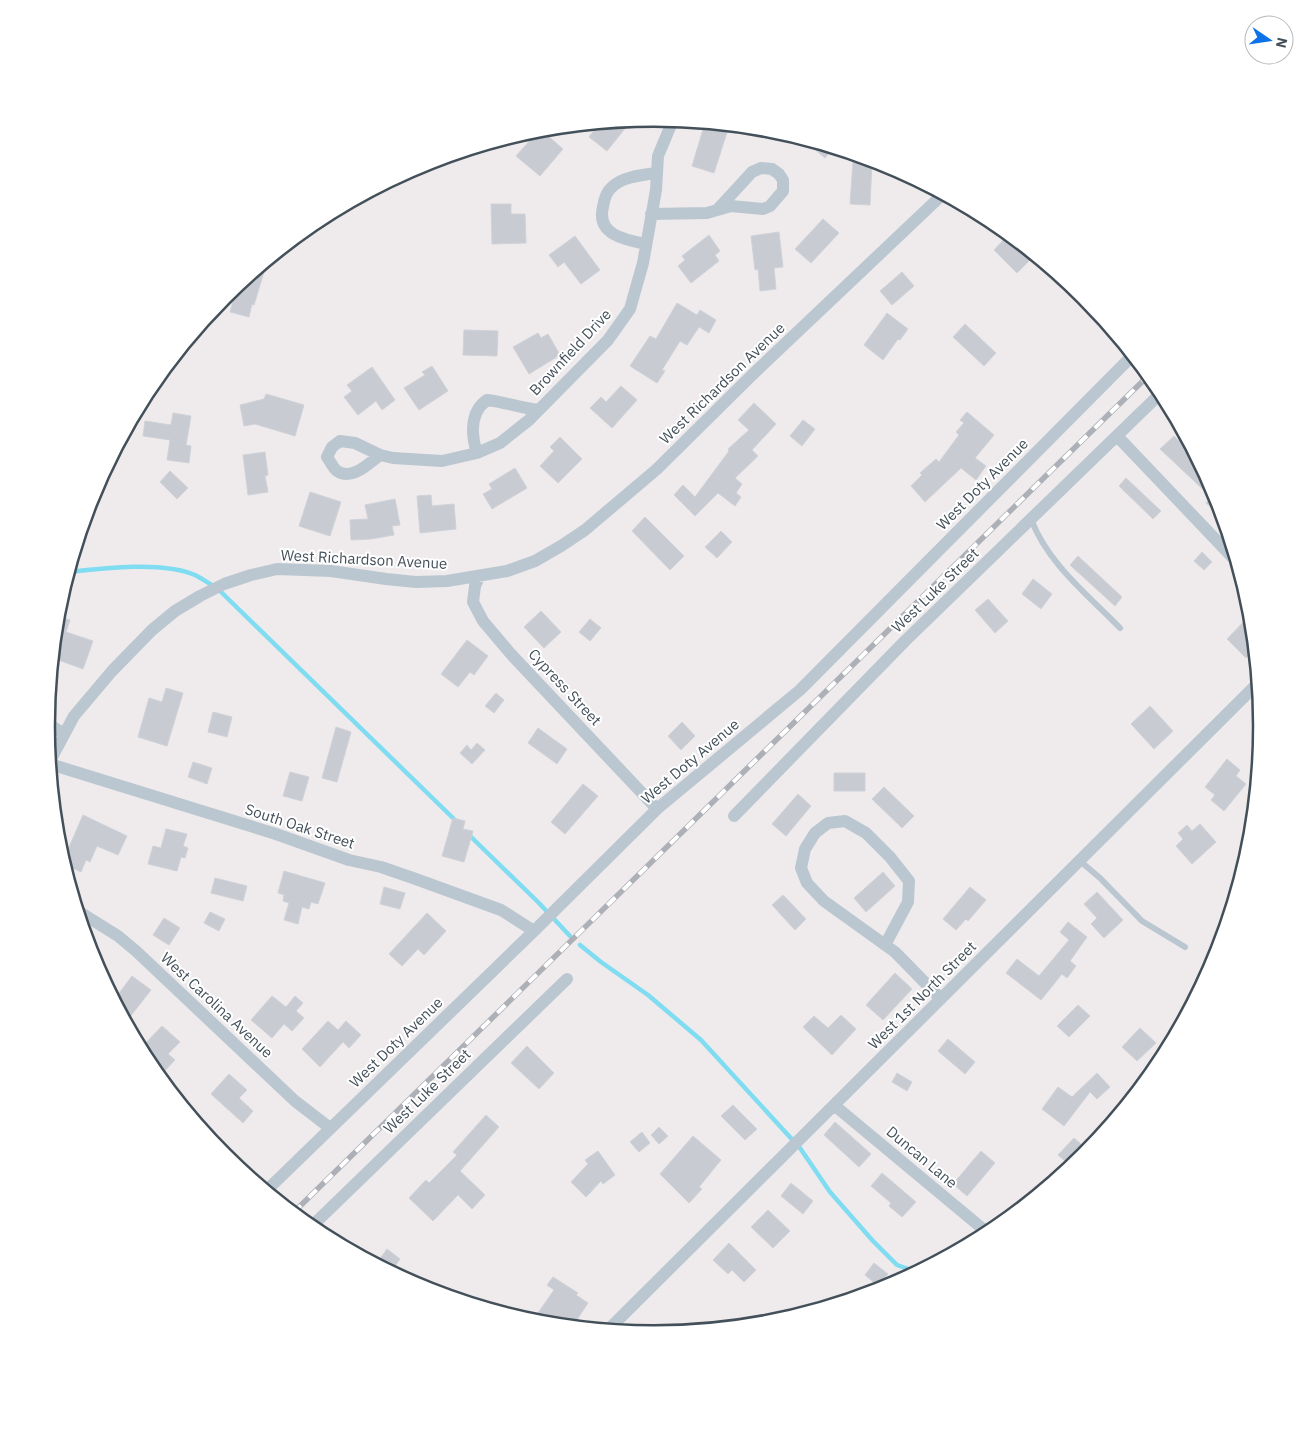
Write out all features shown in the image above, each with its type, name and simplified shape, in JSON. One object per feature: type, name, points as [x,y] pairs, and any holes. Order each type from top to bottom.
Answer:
[{"type":"street","name":"Brownfield Drive","points":[[380,456],[404,460],[442,461],[477,452],[500,443],[538,410],[608,340],[630,309],[638,285],[656,190],[658,156],[670,127]]},
{"type":"street","points":[[650,214],[707,213],[730,206],[763,208],[770,206],[783,191],[783,180],[772,169],[761,168],[752,172],[718,209]]},
{"type":"street","points":[[646,244],[614,235],[604,226],[601,213],[605,196],[612,186],[638,176],[656,173]]},
{"type":"street","name":"West Richardson Avenue","points":[[56,751],[74,716],[92,693],[152,630],[175,611],[224,584],[277,569],[331,571],[416,582],[447,582],[507,571],[535,562],[585,530],[657,469],[751,376],[938,199]]},
{"type":"street","name":"West Doty Avenue","points":[[271,1186],[657,809],[800,690],[1128,360]]},
{"type":"street","name":"West Luke Street","points":[[734,816],[870,676],[1156,398]]},
{"type":"street","points":[[477,452],[474,444],[474,420],[480,406],[487,400],[538,410]]},
{"type":"street","points":[[1117,436],[1228,553]]},
{"type":"street","name":"Cypress Street","points":[[479,577],[474,593],[474,602],[483,621],[657,809]]},
{"type":"street","name":"West 1st North Street","points":[[613,1325],[1253,688]]},
{"type":"street","points":[[55,728],[64,734]]},
{"type":"street","name":"South Oak Street","points":[[56,765],[276,834],[350,860],[381,867],[413,878],[501,910],[534,931]]},
{"type":"street","points":[[885,944],[908,902],[908,881],[890,857],[866,833],[845,821],[828,823],[815,833],[806,849],[801,868],[808,883],[824,901],[895,952],[942,999]]},
{"type":"street","name":"West Carolina Avenue","points":[[86,916],[118,936],[136,951],[295,1101],[330,1128]]},
{"type":"street","name":"West Luke Street","points":[[317,1222],[567,979]]},
{"type":"street","name":"Duncan Lane","points":[[834,1106],[982,1228]]},
{"type":"lane","points":[[1031,519],[1037,534],[1051,557],[1120,628]]},
{"type":"lane","points":[[1080,861],[1142,920],[1184,947]]},
{"type":"building","points":[[626,128],[607,151],[589,137],[594,130]]},
{"type":"building","points":[[703,129],[727,131],[714,173],[692,166]]},
{"type":"building","points":[[549,137],[563,149],[540,176],[516,156],[530,141]]},
{"type":"building","points":[[813,148],[829,153],[825,158]]},
{"type":"building","points":[[853,161],[872,168],[870,205],[850,204]]},
{"type":"building","points":[[491,204],[511,204],[511,214],[525,214],[526,243],[492,244]]},
{"type":"building","points":[[823,219],[839,233],[811,263],[795,249]]},
{"type":"building","points":[[779,232],[783,267],[774,268],[776,289],[760,291],[758,269],[755,270],[751,236]]},
{"type":"building","points":[[709,235],[720,251],[715,255],[719,261],[691,283],[678,266],[685,260],[682,256]]},
{"type":"building","points":[[575,236],[600,270],[581,284],[564,262],[558,267],[549,255]]},
{"type":"building","points":[[1004,240],[1030,260],[1017,273],[994,250]]},
{"type":"building","points":[[264,272],[249,317],[230,312],[233,301]]},
{"type":"building","points":[[902,272],[914,286],[892,305],[880,291]]},
{"type":"building","points":[[677,303],[697,315],[700,310],[716,320],[709,333],[699,327],[687,345],[680,341],[662,370],[665,371],[657,383],[630,366],[650,336],[656,339]]},
{"type":"building","points":[[887,313],[908,329],[900,340],[898,339],[883,360],[864,345]]},
{"type":"building","points":[[965,324],[996,353],[984,366],[953,337]]},
{"type":"building","points":[[464,330],[498,331],[497,356],[463,355]]},
{"type":"building","points":[[538,333],[541,338],[548,334],[560,355],[529,374],[513,347]]},
{"type":"building","points":[[432,366],[448,391],[419,410],[404,388],[425,375],[422,372]]},
{"type":"building","points":[[372,367],[395,400],[382,410],[376,401],[358,415],[344,397],[352,391],[347,385]]},
{"type":"building","points":[[621,386],[637,400],[612,428],[590,408],[601,397],[606,402]]},
{"type":"building","points":[[266,394],[304,405],[295,436],[255,424],[244,426],[240,405],[264,399]]},
{"type":"building","points":[[754,403],[776,424],[752,450],[758,456],[735,478],[742,484],[736,493],[741,497],[735,506],[718,493],[695,516],[674,495],[683,485],[695,497],[729,451],[728,449],[749,430],[738,420]]},
{"type":"building","points":[[967,412],[994,435],[975,458],[986,466],[976,480],[961,468],[925,502],[911,486],[922,475],[920,473],[936,459],[939,462],[959,435],[956,432],[964,423],[960,420]]},
{"type":"building","points":[[173,413],[191,416],[186,445],[191,446],[189,463],[167,460],[170,440],[143,436],[145,421],[171,425]]},
{"type":"building","points":[[803,420],[815,429],[802,446],[790,436]]},
{"type":"building","points":[[1174,436],[1185,448],[1206,492],[1160,449]]},
{"type":"building","points":[[560,437],[582,459],[558,483],[540,466],[554,451],[550,447]]},
{"type":"building","points":[[265,452],[268,475],[265,476],[268,492],[248,495],[243,455]]},
{"type":"building","points":[[515,468],[527,488],[492,509],[483,494],[492,489],[489,484]]},
{"type":"building","points":[[170,471],[188,488],[177,499],[160,482]]},
{"type":"building","points":[[1126,478],[1161,511],[1153,519],[1119,486]]},
{"type":"building","points":[[310,492],[341,502],[330,536],[299,526]]},
{"type":"building","points":[[431,495],[432,506],[454,504],[456,529],[420,533],[417,496]]},
{"type":"building","points":[[395,499],[400,525],[392,526],[394,535],[351,540],[350,520],[368,519],[365,505]]},
{"type":"building","points":[[1209,499],[1212,508],[1206,503]]},
{"type":"building","points":[[645,517],[684,556],[670,570],[632,531]]},
{"type":"building","points":[[721,531],[732,542],[717,558],[705,547]]},
{"type":"building","points":[[1202,552],[1212,562],[1204,570],[1194,561]]},
{"type":"building","points":[[1078,556],[1122,597],[1115,606],[1070,565]]},
{"type":"building","points":[[1033,579],[1052,594],[1041,609],[1022,594]]},
{"type":"building","points":[[988,599],[1008,621],[995,633],[975,610]]},
{"type":"building","points":[[541,611],[561,632],[544,648],[524,627]]},
{"type":"building","points":[[65,619],[70,620],[66,632],[93,641],[83,669],[59,660]]},
{"type":"building","points":[[590,619],[601,628],[590,641],[579,632]]},
{"type":"building","points":[[1244,621],[1250,654],[1246,658],[1227,639]]},
{"type":"building","points":[[467,640],[488,656],[474,675],[470,672],[458,687],[441,674]]},
{"type":"building","points":[[166,688],[183,693],[167,746],[138,737],[149,698],[162,702]]},
{"type":"building","points":[[496,693],[504,700],[494,713],[485,706]]},
{"type":"building","points":[[1150,706],[1173,731],[1154,749],[1131,724]]},
{"type":"building","points":[[213,712],[232,717],[227,737],[208,732]]},
{"type":"building","points":[[682,722],[695,736],[681,750],[668,736]]},
{"type":"building","points":[[336,727],[351,732],[337,782],[322,778]]},
{"type":"building","points":[[538,728],[567,749],[557,764],[528,743]]},
{"type":"building","points":[[477,743],[485,750],[472,764],[460,753],[467,745],[471,750]]},
{"type":"building","points":[[1227,759],[1240,770],[1236,776],[1246,784],[1224,811],[1211,800],[1215,795],[1205,787]]},
{"type":"building","points":[[193,762],[212,768],[207,784],[188,777]]},
{"type":"building","points":[[290,772],[309,777],[302,801],[283,796]]},
{"type":"building","points":[[834,773],[865,773],[865,791],[834,791]]},
{"type":"building","points":[[583,784],[598,796],[565,834],[551,822]]},
{"type":"building","points":[[884,787],[914,816],[902,828],[872,799]]},
{"type":"building","points":[[798,794],[811,806],[786,836],[772,824]]},
{"type":"building","points":[[83,815],[127,836],[118,855],[97,846],[90,862],[86,860],[81,872],[72,868],[68,849]]},
{"type":"building","points":[[453,818],[465,821],[463,829],[473,831],[464,862],[442,856]]},
{"type":"building","points":[[1200,824],[1216,842],[1192,864],[1176,846],[1183,839],[1178,833],[1187,825],[1192,831]]},
{"type":"building","points":[[166,829],[187,834],[183,846],[188,848],[185,858],[181,857],[177,871],[148,864],[153,846],[161,848]]},
{"type":"building","points":[[284,871],[325,883],[318,904],[311,902],[309,909],[302,907],[298,924],[284,920],[289,903],[283,901],[284,895],[278,893]]},
{"type":"building","points":[[883,872],[895,886],[866,912],[854,898]]},
{"type":"building","points":[[215,878],[247,886],[243,901],[211,893]]},
{"type":"building","points":[[384,887],[405,893],[400,909],[380,904]]},
{"type":"building","points":[[970,887],[986,900],[968,921],[966,919],[956,930],[943,919]]},
{"type":"building","points":[[1097,892],[1123,920],[1104,938],[1091,924],[1097,918],[1084,904]]},
{"type":"building","points":[[783,895],[806,919],[795,930],[772,905]]},
{"type":"building","points":[[210,912],[225,919],[219,931],[204,923]]},
{"type":"building","points":[[427,913],[446,931],[424,955],[418,949],[402,966],[389,954]]},
{"type":"building","points":[[164,918],[180,928],[169,945],[153,935]]},
{"type":"building","points":[[1068,922],[1087,937],[1070,961],[1076,966],[1067,978],[1062,974],[1041,1000],[1006,973],[1017,959],[1039,976],[1069,940],[1060,932]]},
{"type":"building","points":[[895,973],[912,989],[883,1020],[866,1005]]},
{"type":"building","points":[[132,976],[151,990],[130,1017],[118,994]]},
{"type":"building","points":[[272,996],[286,1007],[295,996],[303,1003],[296,1011],[304,1018],[292,1031],[284,1024],[272,1038],[251,1020]]},
{"type":"building","points":[[1078,1005],[1090,1016],[1069,1037],[1057,1026]]},
{"type":"building","points":[[841,1015],[856,1029],[832,1055],[803,1027],[814,1016],[828,1028]]},
{"type":"building","points":[[328,1021],[338,1030],[346,1021],[361,1035],[349,1048],[343,1042],[320,1067],[302,1049]]},
{"type":"building","points":[[162,1026],[180,1042],[168,1054],[175,1060],[164,1071],[146,1043]]},
{"type":"building","points":[[1140,1028],[1156,1043],[1137,1061],[1122,1047]]},
{"type":"building","points":[[948,1039],[975,1062],[965,1074],[938,1051]]},
{"type":"building","points":[[527,1046],[554,1073],[539,1089],[511,1063]]},
{"type":"building","points":[[897,1073],[912,1082],[907,1091],[892,1082]]},
{"type":"building","points":[[1097,1073],[1110,1087],[1097,1099],[1090,1092],[1064,1126],[1042,1109],[1058,1087],[1072,1097]]},
{"type":"building","points":[[229,1074],[247,1090],[239,1098],[253,1111],[243,1123],[211,1094]]},
{"type":"building","points":[[733,1105],[757,1129],[745,1140],[721,1116]]},
{"type":"building","points":[[486,1115],[499,1127],[460,1171],[485,1195],[472,1209],[458,1195],[433,1221],[409,1198],[426,1180],[429,1183],[457,1155],[453,1152]]},
{"type":"building","points":[[835,1122],[871,1154],[859,1167],[824,1135]]},
{"type":"building","points":[[659,1127],[668,1136],[659,1144],[651,1135]]},
{"type":"building","points":[[642,1132],[650,1143],[639,1152],[630,1142]]},
{"type":"building","points":[[693,1136],[721,1160],[699,1187],[702,1189],[689,1203],[660,1174]]},
{"type":"building","points":[[1074,1138],[1082,1145],[1066,1162],[1058,1155]]},
{"type":"building","points":[[598,1151],[615,1175],[603,1184],[601,1181],[586,1197],[571,1182],[588,1164],[585,1160]]},
{"type":"building","points":[[981,1151],[995,1163],[967,1196],[953,1184]]},
{"type":"building","points":[[882,1173],[916,1202],[902,1217],[889,1206],[891,1203],[871,1186]]},
{"type":"building","points":[[791,1183],[813,1201],[803,1214],[781,1196]]},
{"type":"building","points":[[768,1210],[790,1231],[773,1248],[751,1227]]},
{"type":"building","points":[[729,1243],[756,1270],[744,1282],[732,1270],[728,1274],[713,1260]]},
{"type":"building","points":[[387,1249],[400,1259],[395,1267],[380,1259]]},
{"type":"building","points":[[874,1263],[888,1274],[883,1281],[875,1283],[865,1275]]},
{"type":"building","points":[[553,1277],[578,1293],[576,1295],[588,1303],[576,1321],[538,1313],[554,1290],[547,1285]]},
{"type":"waterway","points":[[75,571],[133,567],[167,568],[195,575],[218,589],[456,821]]},
{"type":"waterway","points":[[468,834],[570,936]]},
{"type":"waterway","points":[[580,945],[648,995],[701,1040],[800,1148],[830,1192],[873,1241],[897,1265],[909,1269]]},
{"type":"railway","points":[[298,1208],[1144,380]]}]
